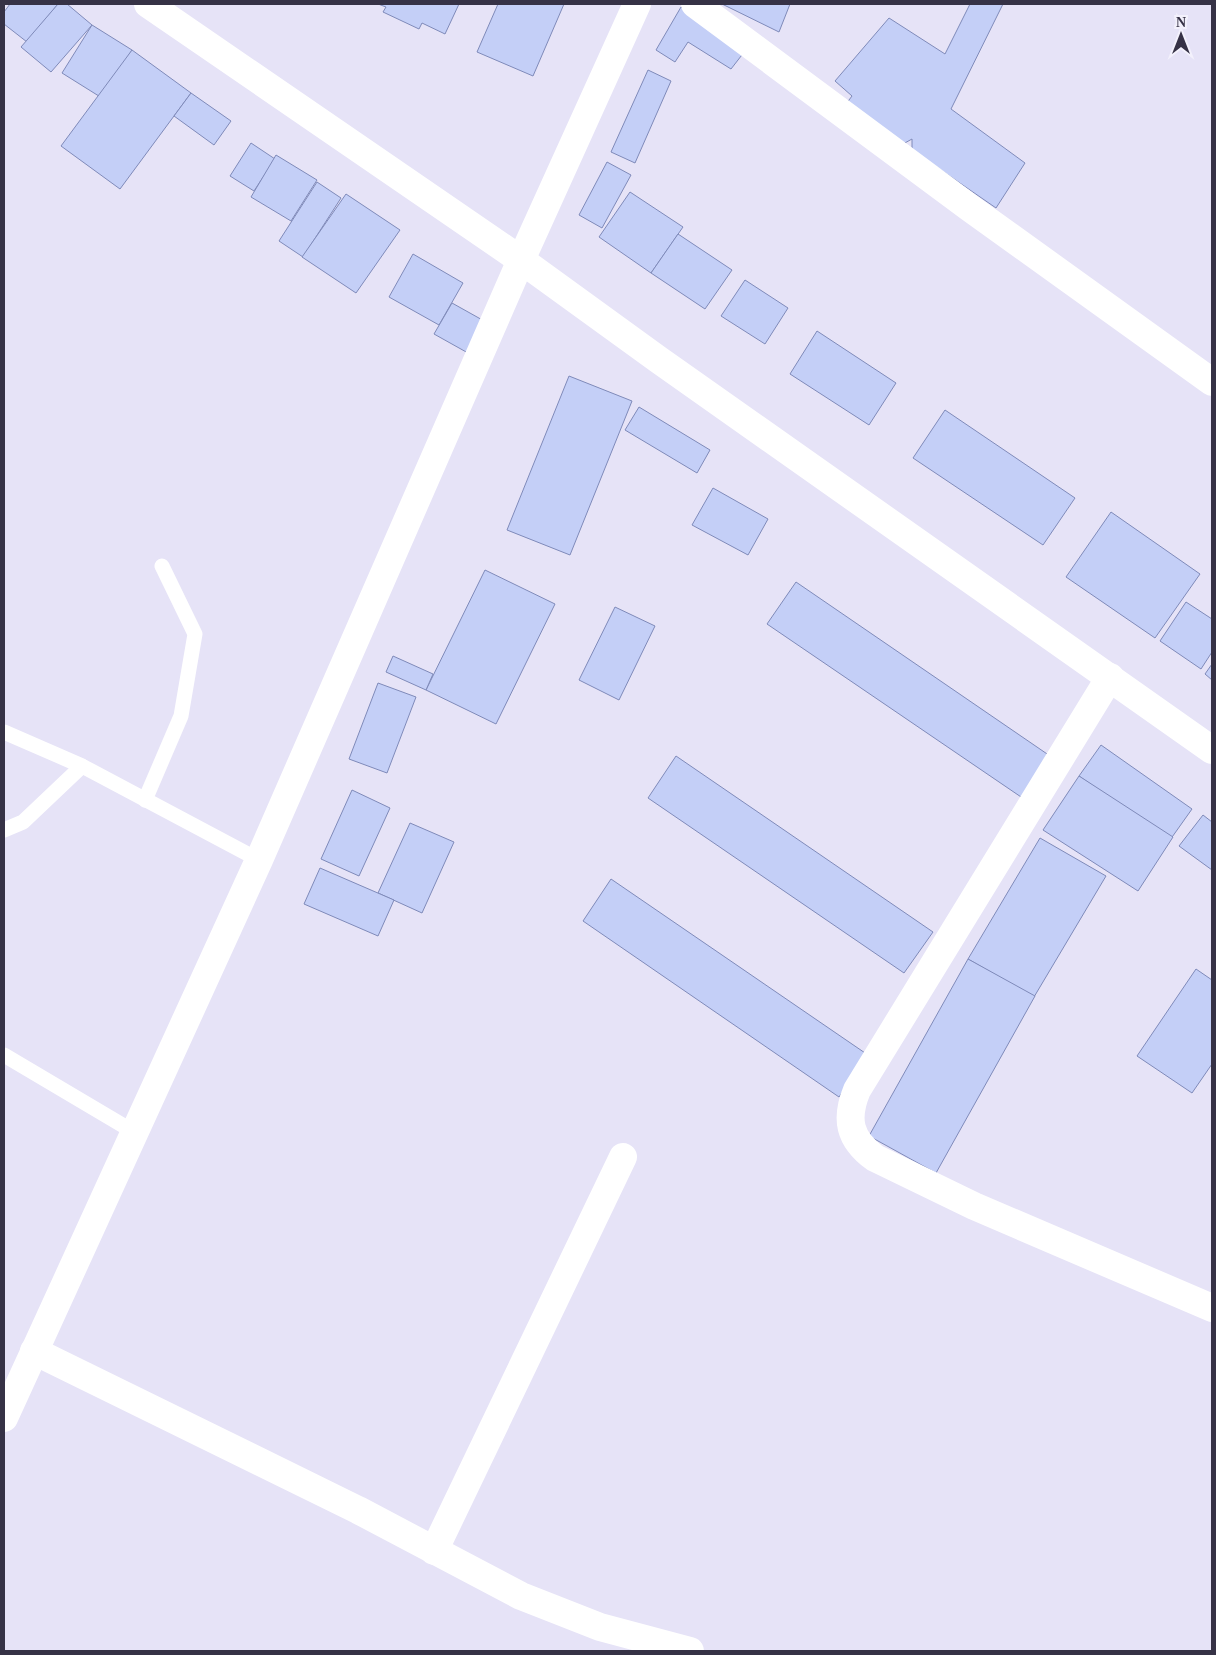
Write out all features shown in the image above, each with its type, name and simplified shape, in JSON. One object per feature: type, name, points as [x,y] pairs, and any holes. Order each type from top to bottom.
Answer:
[{"type":"street","points":[[148,4],[521,260],[667,366],[1212,750]]},
{"type":"street","points":[[4,1418],[259,860],[521,260],[638,4]]},
{"type":"street","points":[[695,4],[970,208],[1212,382]]},
{"type":"street","points":[[1110,677],[857,1090],[850,1115],[852,1128],[855,1139],[862,1149],[875,1158],[974,1206],[1212,1308]]},
{"type":"street","points":[[434,1551],[623,1157]]},
{"type":"street","points":[[34,1351],[358,1510],[491,1581],[557,1611],[600,1627],[690,1651]]},
{"type":"lane","points":[[146,800],[181,716],[195,634],[162,566]]},
{"type":"lane","points":[[4,732],[82,766],[259,860]]},
{"type":"lane","points":[[4,830],[23,822],[82,766]]},
{"type":"lane","points":[[4,1056],[134,1132]]},
{"type":"building","points":[[10,4],[58,4],[27,42],[4,24],[4,12]]},
{"type":"building","points":[[58,4],[67,4],[92,25],[51,72],[21,47]]},
{"type":"building","points":[[378,4],[459,4],[445,34],[422,23],[419,29],[383,12],[386,7]]},
{"type":"building","points":[[498,4],[564,4],[533,76],[477,52]]},
{"type":"building","points":[[722,4],[790,4],[779,32]]},
{"type":"building","points":[[970,4],[1003,4],[951,109],[1025,163],[996,208],[912,150],[912,139],[903,144],[846,104],[852,96],[835,81],[889,18],[945,54]]},
{"type":"building","points":[[681,7],[745,51],[731,69],[688,42],[675,62],[656,50]]},
{"type":"building","points":[[92,25],[132,50],[102,98],[62,73]]},
{"type":"building","points":[[132,50],[191,93],[120,189],[61,146]]},
{"type":"building","points":[[648,70],[671,81],[635,163],[611,152]]},
{"type":"building","points":[[191,93],[231,121],[214,145],[174,116]]},
{"type":"building","points":[[251,143],[275,159],[254,191],[230,176]]},
{"type":"building","points":[[276,155],[317,180],[291,221],[251,197]]},
{"type":"building","points":[[607,162],[631,175],[602,228],[579,215]]},
{"type":"building","points":[[317,182],[341,198],[303,257],[279,241]]},
{"type":"building","points":[[630,192],[683,227],[651,273],[599,237]]},
{"type":"building","points":[[346,194],[400,230],[356,293],[302,257]]},
{"type":"building","points":[[678,234],[732,270],[705,309],[651,273]]},
{"type":"building","points":[[413,254],[463,283],[439,325],[389,297]]},
{"type":"building","points":[[745,280],[788,308],[765,344],[721,316]]},
{"type":"building","points":[[452,303],[486,322],[468,353],[434,334]]},
{"type":"building","points":[[817,331],[896,383],[869,425],[790,374]]},
{"type":"building","points":[[569,376],[632,401],[570,555],[507,530]]},
{"type":"building","points":[[639,407],[710,450],[697,473],[625,430]]},
{"type":"building","points":[[945,410],[1075,498],[1043,545],[913,458]]},
{"type":"building","points":[[713,488],[768,519],[748,555],[692,525]]},
{"type":"building","points":[[1111,512],[1200,574],[1155,638],[1066,577]]},
{"type":"building","points":[[485,570],[555,604],[496,724],[426,690]]},
{"type":"building","points":[[796,582],[1053,758],[1024,799],[767,624]]},
{"type":"building","points":[[1186,602],[1212,619],[1212,652],[1201,669],[1160,641]]},
{"type":"building","points":[[615,607],[655,626],[619,700],[579,680]]},
{"type":"building","points":[[393,656],[433,674],[426,690],[386,672]]},
{"type":"building","points":[[1212,664],[1212,680],[1205,674]]},
{"type":"building","points":[[378,683],[416,697],[387,773],[349,759]]},
{"type":"building","points":[[1101,745],[1192,809],[1170,840],[1079,776]]},
{"type":"building","points":[[676,756],[933,932],[904,973],[648,798]]},
{"type":"building","points":[[1079,776],[1173,837],[1138,891],[1043,830]]},
{"type":"building","points":[[352,790],[390,808],[359,876],[321,859]]},
{"type":"building","points":[[1203,815],[1212,822],[1212,870],[1179,846]]},
{"type":"building","points":[[410,823],[454,842],[422,913],[378,893]]},
{"type":"building","points":[[1040,838],[1106,876],[1034,997],[968,959]]},
{"type":"building","points":[[320,868],[394,900],[378,936],[304,904]]},
{"type":"building","points":[[611,879],[868,1055],[839,1097],[583,921]]},
{"type":"building","points":[[968,959],[1035,996],[936,1173],[869,1136]]},
{"type":"building","points":[[1196,969],[1212,980],[1212,1064],[1192,1093],[1137,1056]]}]
